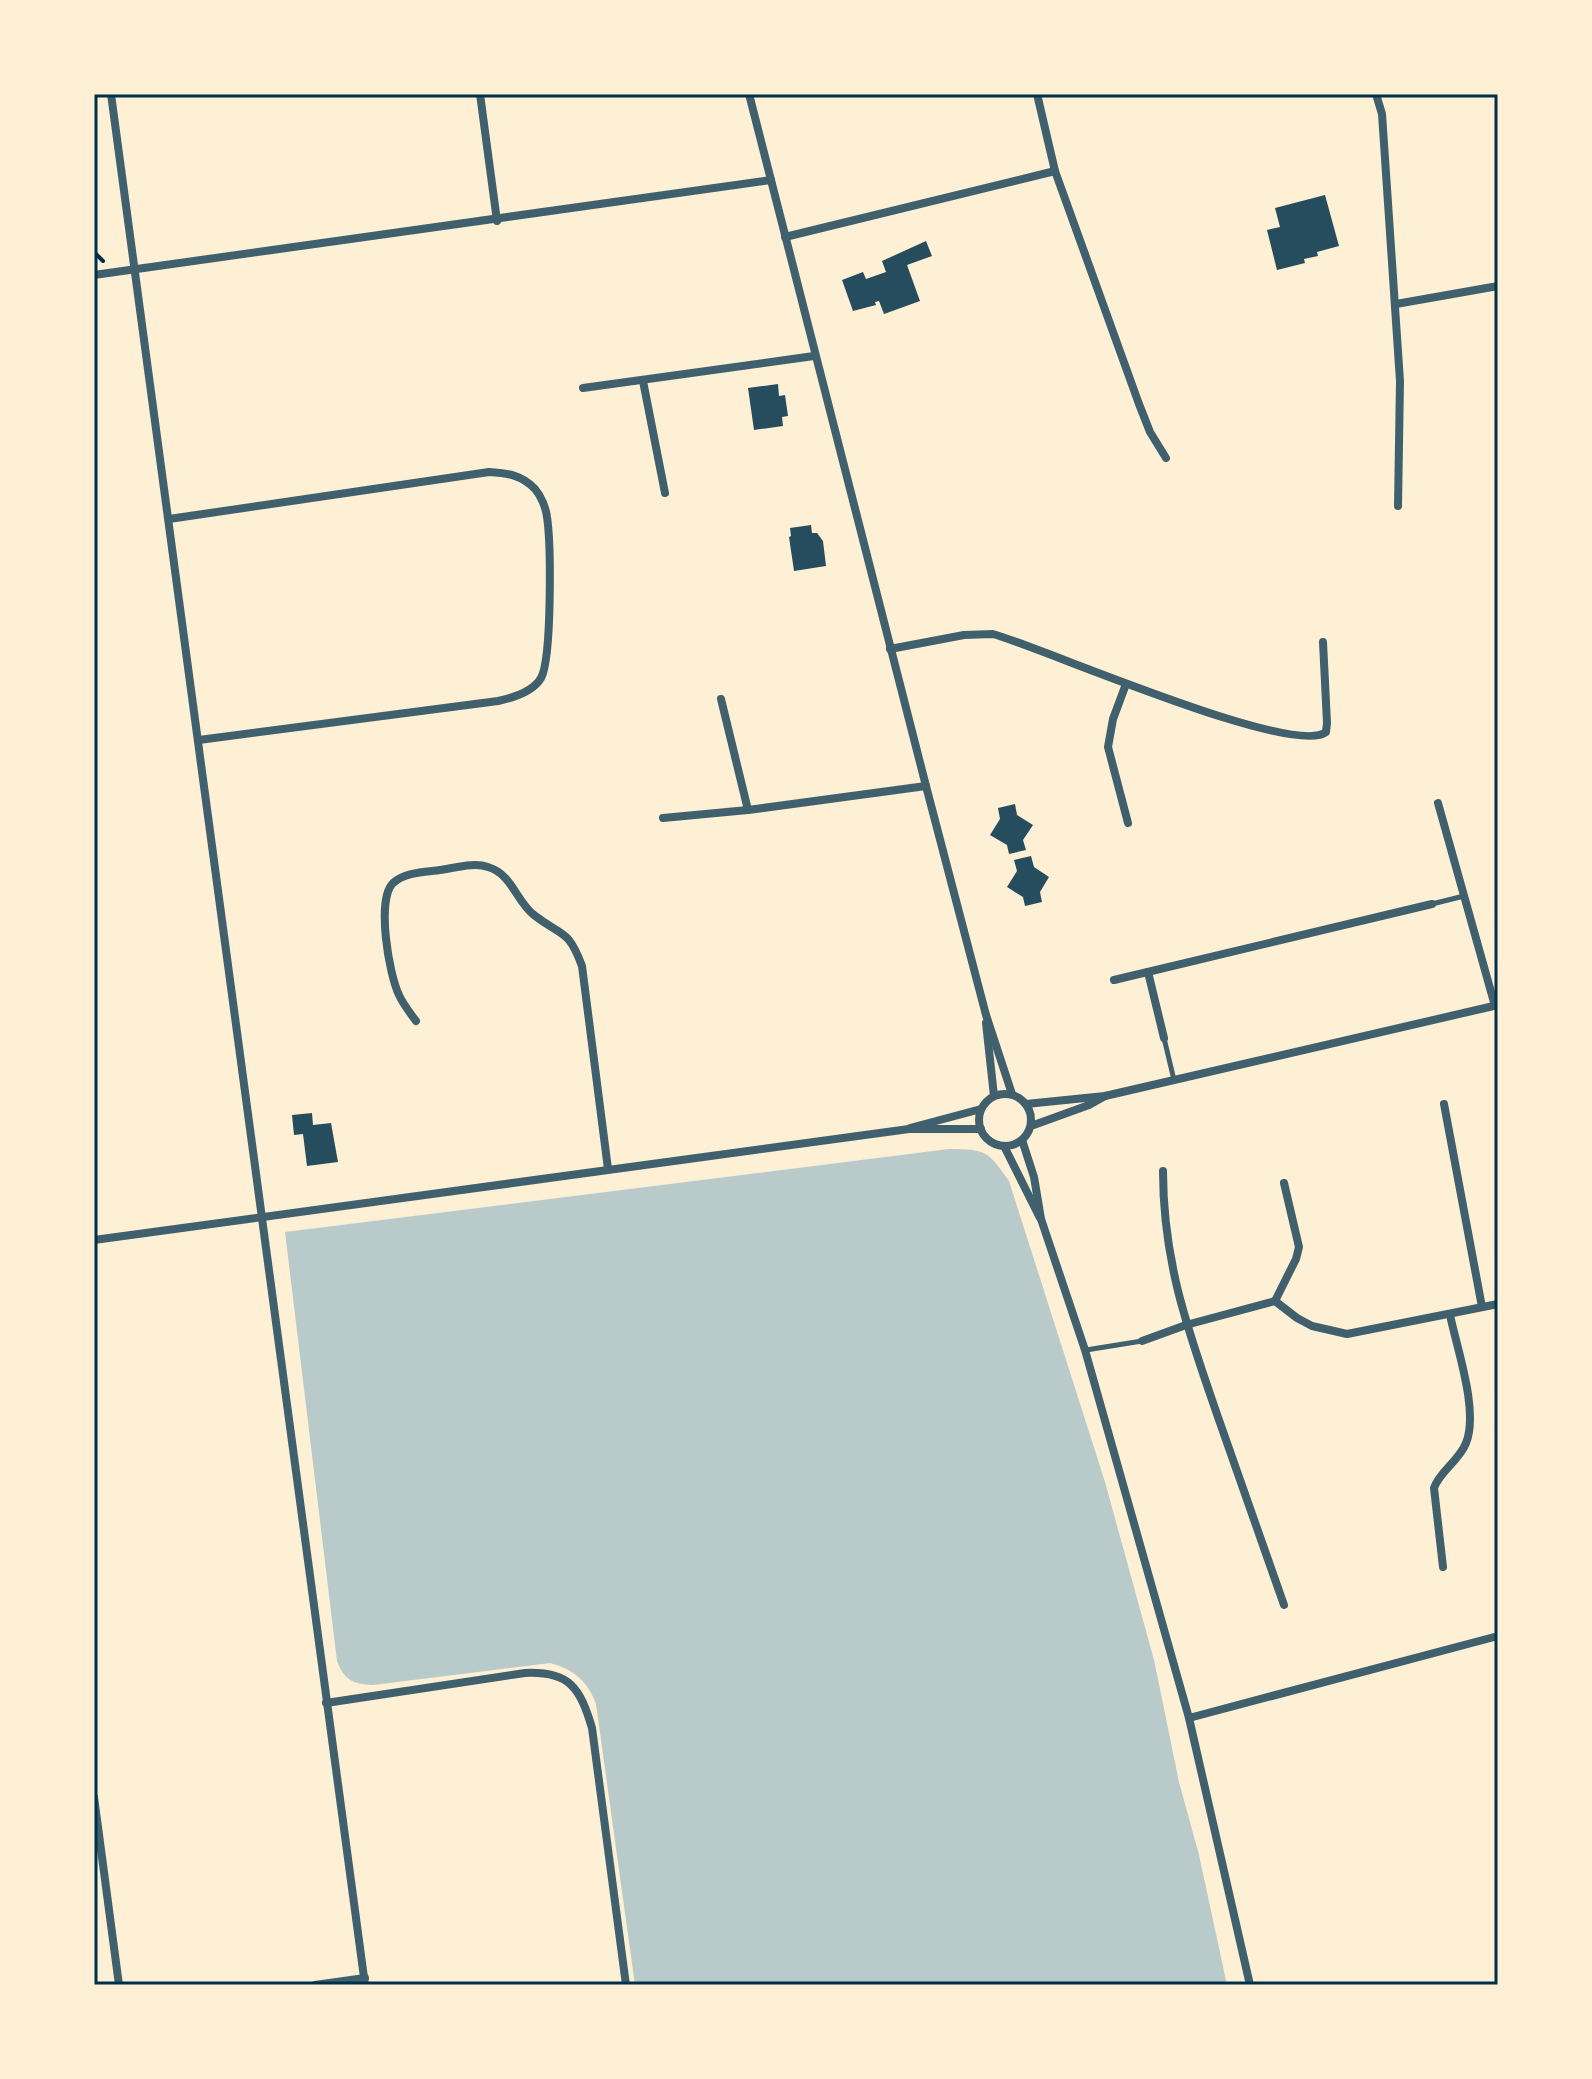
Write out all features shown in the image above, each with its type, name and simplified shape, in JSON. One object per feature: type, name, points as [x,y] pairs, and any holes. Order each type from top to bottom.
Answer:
[{"type":"street","points":[[111,94],[365,1982],[315,1985]]},
{"type":"street","points":[[480,94],[497,221]]},
{"type":"street","points":[[749,94],[986,1015],[1012,1094],[1026,1104],[1031,1126],[1022,1140],[1004,1146],[994,1143],[981,1129],[981,1109]]},
{"type":"street","points":[[1037,94],[1055,171],[1139,404],[1150,432],[1166,458]]},
{"type":"street","points":[[1376,94],[1382,114],[1396,304],[1400,381],[1398,506]]},
{"type":"street","points":[[785,237],[1055,171]]},
{"type":"street","points":[[94,275],[497,221],[771,180]]},
{"type":"street","points":[[1396,304],[1498,286]]},
{"type":"street","points":[[583,388],[814,356]]},
{"type":"street","points":[[643,381],[665,493]]},
{"type":"street","points":[[169,519],[489,472],[511,474],[535,489],[547,516],[549,645],[540,680],[528,690],[498,701],[199,740]]},
{"type":"street","points":[[890,649],[964,635],[993,634],[1126,684],[1269,729],[1317,737],[1326,732],[1327,723],[1323,642]]},
{"type":"street","points":[[1126,684],[1113,719],[1108,747],[1128,823]]},
{"type":"street","points":[[721,699],[748,810]]},
{"type":"street","points":[[663,818],[926,786]]},
{"type":"street","points":[[1026,1104],[1105,1096],[1497,1005],[1438,803]]},
{"type":"street","points":[[416,1021],[399,995],[391,968],[384,903],[387,891],[395,881],[408,875],[471,865],[488,866],[511,884],[522,903],[534,915],[563,933],[574,944],[582,966],[608,1169]]},
{"type":"street","points":[[1114,980],[1432,904]]},
{"type":"street","points":[[1148,972],[1164,1038]]},
{"type":"street","points":[[986,1015],[994,1096]]},
{"type":"street","points":[[909,1129],[981,1109],[994,1096],[1012,1094]]},
{"type":"street","points":[[1031,1126],[1105,1096]]},
{"type":"street","points":[[1444,1104],[1482,1307]]},
{"type":"street","points":[[94,1240],[909,1129],[981,1129]]},
{"type":"street","points":[[1022,1140],[1034,1177],[1041,1219]]},
{"type":"street","points":[[1004,1146],[1041,1219],[1085,1350],[1189,1718],[1250,1985]]},
{"type":"street","points":[[1163,1171],[1163,1214],[1169,1258],[1186,1325],[1284,1605]]},
{"type":"street","points":[[1142,1341],[1186,1325],[1275,1301],[1299,1247],[1284,1183]]},
{"type":"street","points":[[1275,1301],[1312,1326],[1339,1333],[1498,1304]]},
{"type":"street","points":[[1443,1567],[1434,1488],[1462,1451],[1470,1425],[1450,1315]]},
{"type":"street","points":[[1189,1718],[1498,1636]]},
{"type":"street","points":[[326,1703],[525,1673],[547,1672],[573,1685],[585,1703],[592,1728],[626,1985]]},
{"type":"street","points":[[94,1797],[119,1985]]},
{"type":"lane","points":[[1432,904],[1465,896]]},
{"type":"lane","points":[[1164,1038],[1174,1080]]},
{"type":"lane","points":[[1085,1350],[1142,1341]]},
{"type":"shaded area","points":[[949,1149],[985,1154],[1009,1181],[1105,1482],[1154,1660],[1227,1985],[635,1985],[596,1704],[584,1683],[573,1673],[550,1663],[373,1685],[360,1684],[343,1673],[337,1661],[285,1232]]},
{"type":"building","points":[[1325,195],[1339,246],[1317,252],[1318,256],[1304,259],[1305,263],[1277,270],[1267,230],[1280,227],[1275,208]]},
{"type":"building","points":[[926,241],[932,256],[907,265],[920,301],[884,314],[879,301],[875,302],[876,305],[853,311],[842,280],[863,272],[866,279],[886,272],[882,261]]},
{"type":"building","points":[[778,384],[779,396],[785,395],[788,416],[782,417],[783,426],[754,430],[748,388]]},
{"type":"building","points":[[811,525],[812,533],[817,533],[823,541],[826,566],[794,571],[790,528]]},
{"type":"building","points":[[1015,804],[1017,815],[1033,825],[1023,840],[1026,850],[1009,854],[1007,845],[990,835],[1000,819],[998,808]]},
{"type":"building","points":[[1031,856],[1034,867],[1049,877],[1040,892],[1042,902],[1025,906],[1023,897],[1007,887],[1017,871],[1014,860]]},
{"type":"building","points":[[312,1113],[313,1125],[331,1123],[338,1162],[307,1166],[303,1134],[294,1135],[292,1115]]}]
